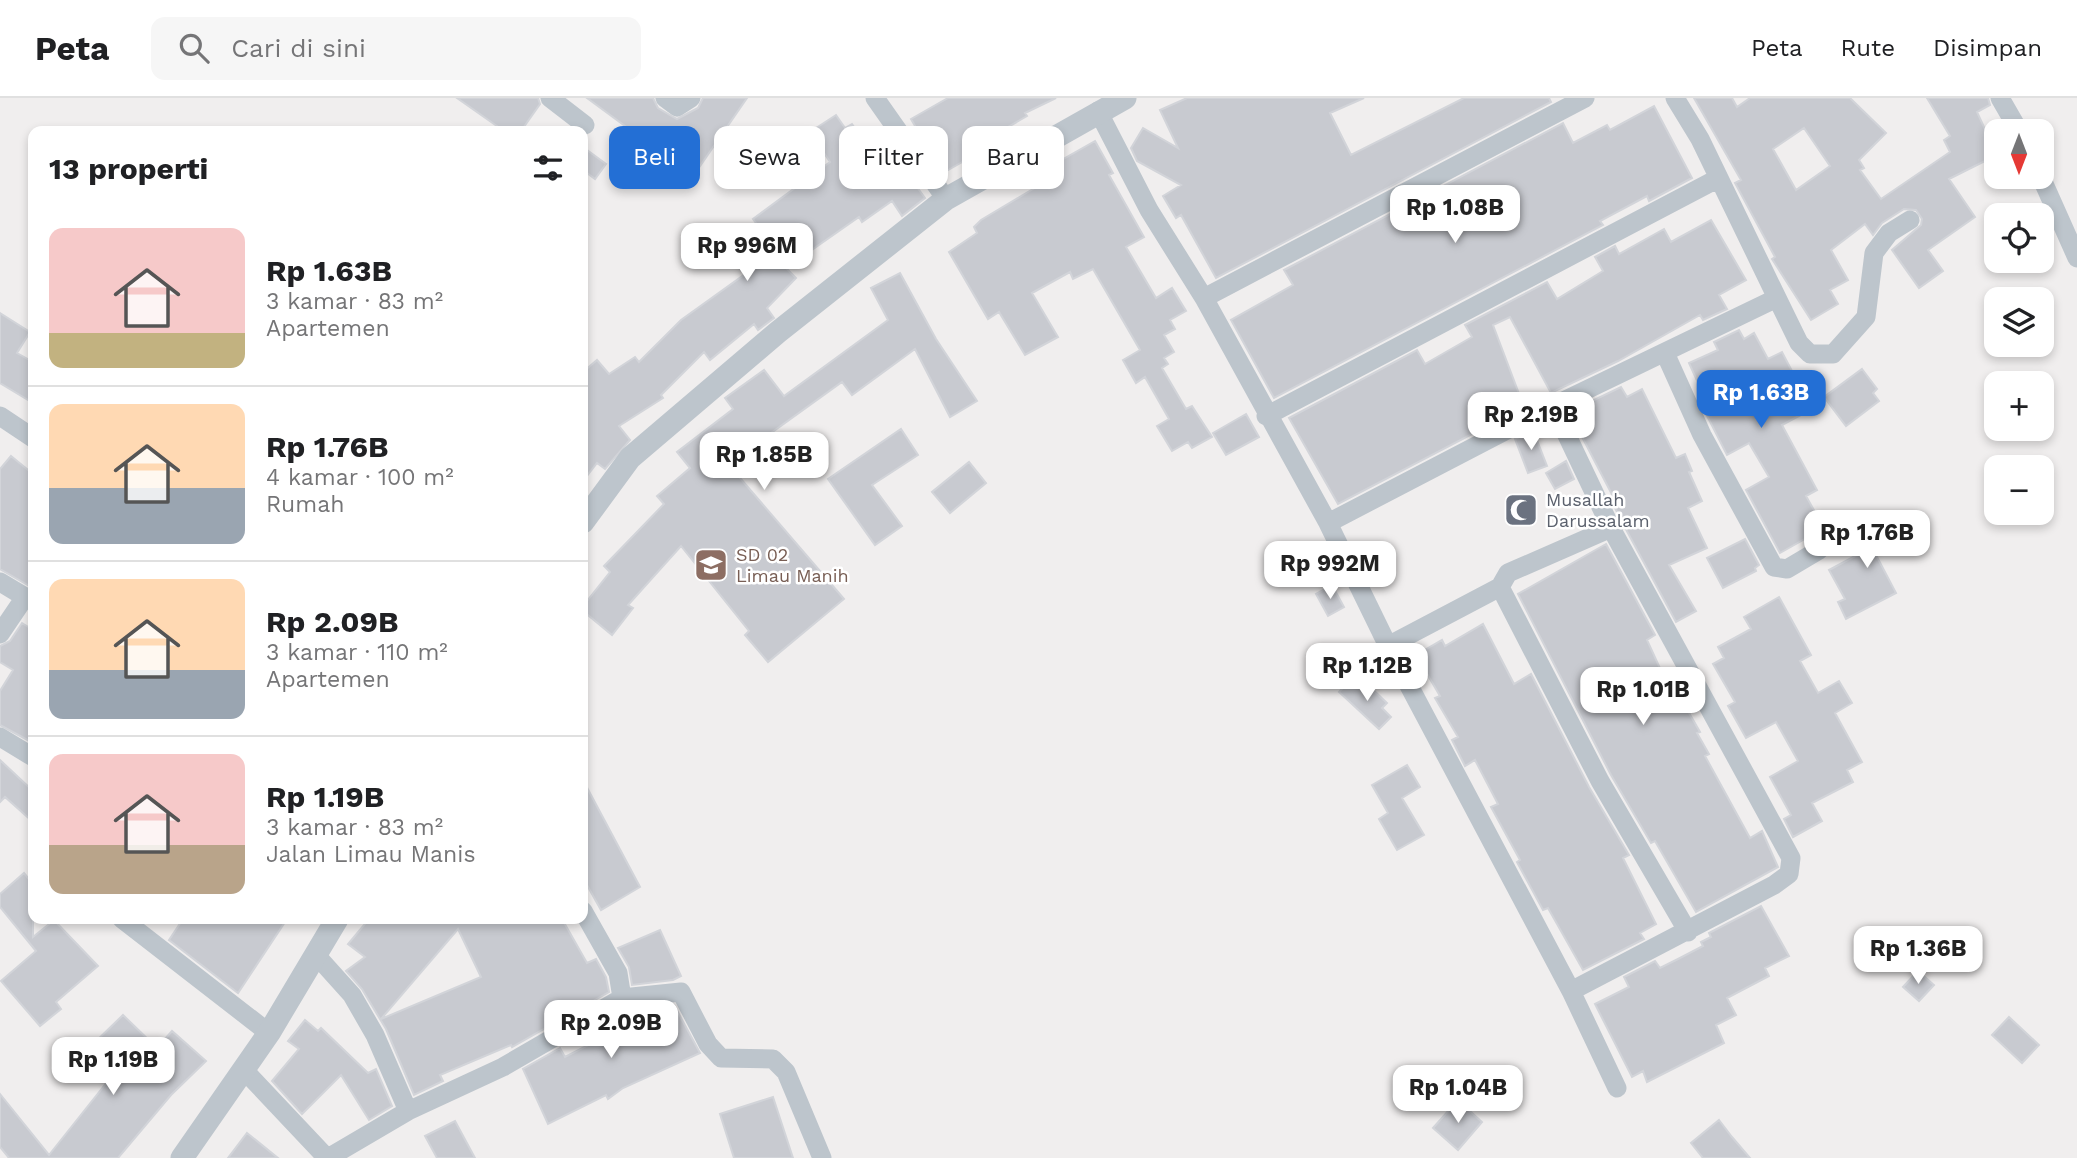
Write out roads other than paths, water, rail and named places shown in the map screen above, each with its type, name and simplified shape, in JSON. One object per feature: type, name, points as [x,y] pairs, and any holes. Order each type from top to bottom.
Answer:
[{"type":"street","points":[[550,98],[585,125]]},
{"type":"street","points":[[665,98],[677,107],[691,98]]},
{"type":"street","points":[[875,98],[946,199]]},
{"type":"street","points":[[588,515],[630,458],[778,332],[946,199],[1125,98]]},
{"type":"street","points":[[1204,298],[1585,98]]},
{"type":"street","points":[[1675,98],[1700,139],[1717,179],[1799,343],[1810,354],[1833,354],[1845,344],[1866,317],[1874,253],[1879,244],[1910,220]]},
{"type":"street","points":[[2000,98],[2012,119]]},
{"type":"street","points":[[1098,111],[1149,210],[1204,298],[1266,416],[1328,523],[1388,646],[1571,990],[1618,1088]]},
{"type":"street","points":[[1266,416],[1717,179]]},
{"type":"street","points":[[2046,189],[2077,258]]},
{"type":"street","points":[[1328,523],[1553,407],[1777,298]]},
{"type":"street","points":[[1665,353],[1702,435],[1774,566],[1787,569],[1819,550]]},
{"type":"street","points":[[1553,407],[1611,528],[1791,858],[1789,874],[1774,885],[1688,932],[1571,990]]},
{"type":"street","points":[[0,416],[28,435]]},
{"type":"street","points":[[1388,646],[1500,587],[1508,573],[1611,528]]},
{"type":"street","points":[[0,582],[28,590]]},
{"type":"street","points":[[1500,587],[1600,781],[1688,932]]},
{"type":"street","points":[[0,634],[28,592]]},
{"type":"street","points":[[0,737],[28,754]]},
{"type":"street","points":[[588,920],[618,973],[622,998]]},
{"type":"street","points":[[128,924],[269,1033]]},
{"type":"street","points":[[182,1158],[269,1033],[334,924]]},
{"type":"street","points":[[316,955],[352,995],[375,1035],[408,1111]]},
{"type":"street","points":[[243,1069],[328,1158],[408,1111],[503,1067],[622,998],[681,992],[708,1044],[721,1058],[773,1059],[786,1072],[822,1158]]},
{"type":"place","name":"Musallah Darussalam","points":[[1521,510]]},
{"type":"place","name":"SD 02 Limau Manih","points":[[711,565]]}]
